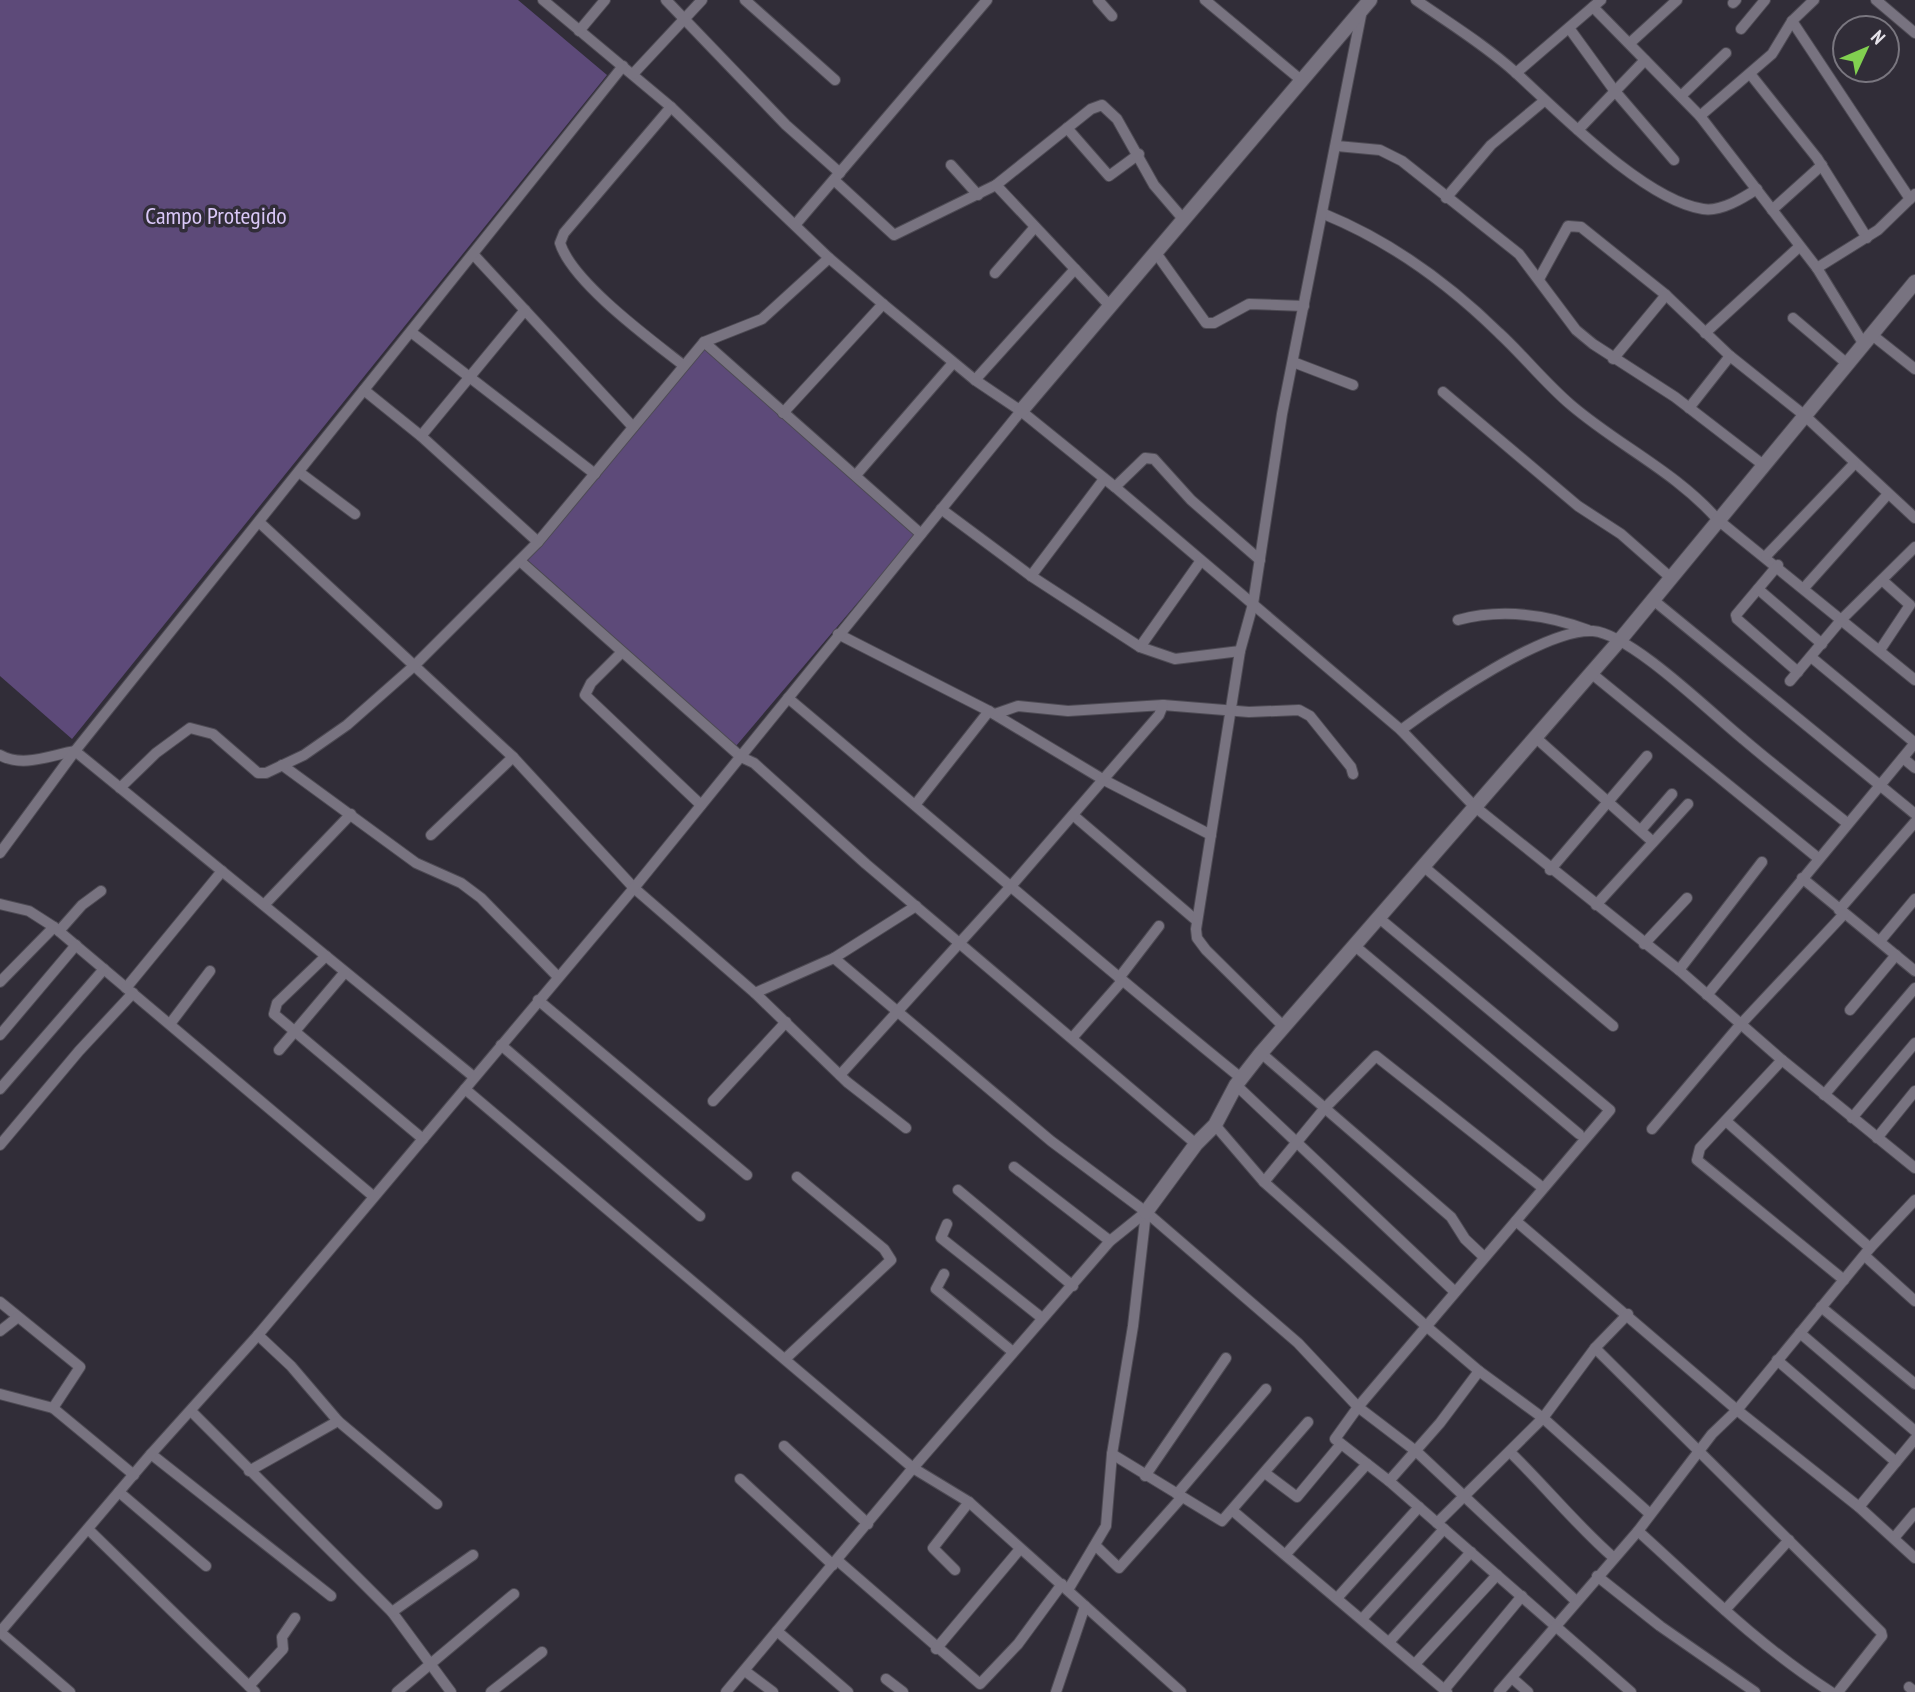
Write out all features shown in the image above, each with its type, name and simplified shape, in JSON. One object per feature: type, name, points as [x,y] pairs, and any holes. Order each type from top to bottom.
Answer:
[{"type":"street","points":[[544,0],[671,107],[829,258],[953,363],[1021,411],[1115,488],[1401,730],[1474,806],[1550,870],[1679,970],[1740,1025],[1915,1168]]},
{"type":"street","points":[[579,31],[605,0]]},
{"type":"street","points":[[666,0],[894,235],[996,186],[1091,109],[1102,105],[1112,113],[1139,154],[1154,185],[1184,220]]},
{"type":"street","points":[[632,74],[702,0]]},
{"type":"street","points":[[745,0],[835,80]]},
{"type":"street","points":[[1098,0],[1112,16]]},
{"type":"street","points":[[1205,0],[1301,80]]},
{"type":"street","points":[[1416,0],[1516,73],[1544,101],[1628,170],[1692,206],[1718,208],[1757,189]]},
{"type":"street","points":[[1630,43],[1677,0]]},
{"type":"street","points":[[1741,29],[1765,0]]},
{"type":"street","points":[[1700,116],[1751,75],[1772,54],[1792,21],[1814,0]]},
{"type":"street","points":[[795,225],[984,1]]},
{"type":"street","points":[[1879,1],[1915,33]]},
{"type":"street","points":[[70,1692],[0,1632],[151,1454],[258,1335],[465,1090],[634,888],[1021,411],[1365,2]]},
{"type":"street","points":[[1284,1027],[1206,950],[1197,939],[1196,920],[1233,709],[1240,650],[1253,604],[1293,362],[1365,2]]},
{"type":"street","points":[[1516,73],[1597,4],[1645,60],[1700,116],[1817,268],[1867,338],[1915,369]]},
{"type":"street","points":[[1792,21],[1912,196],[1867,238],[1817,268]]},
{"type":"street","points":[[1569,29],[1614,90],[1674,160]]},
{"type":"street","points":[[1681,96],[1726,53]]},
{"type":"street","points":[[1578,130],[1645,60]]},
{"type":"street","points":[[0,853],[75,751],[623,66]]},
{"type":"street","points":[[1751,75],[1822,165],[1867,238]]},
{"type":"street","points":[[1446,198],[1492,145],[1544,101]]},
{"type":"street","points":[[671,107],[564,233],[560,243],[571,265],[586,281],[632,325],[683,365]]},
{"type":"street","points":[[1067,128],[1109,176],[1139,154]]},
{"type":"street","points":[[1336,146],[1390,154],[1519,254],[1576,330],[1613,359],[1689,408],[1762,464]]},
{"type":"street","points":[[951,165],[978,195]]},
{"type":"street","points":[[1772,210],[1822,165]]},
{"type":"street","points":[[996,186],[1111,307]]},
{"type":"street","points":[[1324,214],[1364,230],[1413,259],[1499,332],[1571,405],[1667,472],[1700,499],[1718,520],[1778,565],[1915,680]]},
{"type":"street","points":[[1539,279],[1568,226],[1574,224],[1666,295],[1730,356],[1804,415],[1854,464],[1914,515]]},
{"type":"street","points":[[996,273],[1034,227]]},
{"type":"street","points":[[1705,333],[1799,247]]},
{"type":"street","points":[[1156,253],[1206,323],[1214,323],[1249,304],[1304,306]]},
{"type":"street","points":[[473,254],[633,427]]},
{"type":"street","points":[[120,788],[156,753],[190,728],[213,734],[258,773],[304,755],[347,725],[415,665],[538,542],[704,342],[762,319],[829,258]]},
{"type":"street","points":[[975,380],[1075,269]]},
{"type":"street","points":[[726,1692],[1042,1318],[1110,1241],[1146,1212],[1196,1144],[1215,1125],[1239,1082],[1261,1053],[1620,640],[1846,362],[1915,282]]},
{"type":"street","points":[[1613,359],[1666,295]]},
{"type":"street","points":[[783,413],[883,304]]},
{"type":"street","points":[[421,436],[525,310]]},
{"type":"street","points":[[1793,318],[1846,362]]},
{"type":"street","points":[[411,332],[595,474]]},
{"type":"street","points":[[704,342],[921,534]]},
{"type":"street","points":[[1689,408],[1730,356]]},
{"type":"street","points":[[1293,362],[1353,385]]},
{"type":"street","points":[[856,475],[953,363]]},
{"type":"street","points":[[364,390],[421,436],[538,542]]},
{"type":"street","points":[[1443,393],[1578,506],[1621,534],[1671,578]]},
{"type":"street","points":[[1115,488],[1145,458],[1154,459],[1191,500],[1260,560]]},
{"type":"street","points":[[1766,556],[1854,464]]},
{"type":"street","points":[[299,472],[355,514]]},
{"type":"street","points":[[1031,576],[1104,479]]},
{"type":"street","points":[[1804,588],[1888,494]]},
{"type":"street","points":[[941,509],[1031,576],[1140,647],[1175,659],[1240,650]]},
{"type":"street","points":[[259,522],[513,757],[634,888],[755,993],[840,1075],[905,1128]]},
{"type":"street","points":[[1790,681],[1842,620],[1915,547]]},
{"type":"street","points":[[520,561],[741,757],[761,769],[916,906],[1196,1144]]},
{"type":"street","points":[[1140,647],[1200,562]]},
{"type":"street","points":[[1778,565],[1736,615],[1737,619],[1798,672]]},
{"type":"street","points":[[1880,650],[1910,605],[1882,580]]},
{"type":"street","points":[[1758,589],[1822,644]]},
{"type":"street","points":[[1651,600],[1915,814]]},
{"type":"street","points":[[1458,620],[1489,613],[1521,614],[1559,619],[1590,631],[1608,633],[1686,690],[1847,823]]},
{"type":"street","points":[[1401,730],[1475,679],[1550,642],[1590,631]]},
{"type":"street","points":[[838,634],[993,713],[1104,780],[1211,835]]},
{"type":"street","points":[[621,653],[586,688],[585,695],[701,805]]},
{"type":"street","points":[[1707,995],[1915,743],[1811,657]]},
{"type":"street","points":[[1591,673],[1818,858]]},
{"type":"street","points":[[788,698],[1012,885],[1239,1082],[1295,1141],[1455,1292]]},
{"type":"street","points":[[915,805],[993,713],[1018,706],[1068,712],[1163,705],[1303,711],[1346,760],[1353,774]]},
{"type":"street","points":[[840,1075],[1104,780],[1159,715],[1163,705]]},
{"type":"street","points":[[1535,737],[1653,842]]},
{"type":"street","points":[[0,755],[8,759],[29,761],[75,751]]},
{"type":"street","points":[[75,751],[474,1077]]},
{"type":"street","points":[[1550,870],[1647,756]]},
{"type":"street","points":[[431,835],[513,757]]},
{"type":"street","points":[[1903,758],[1915,768]]},
{"type":"street","points":[[282,765],[415,863],[461,883],[558,977]]},
{"type":"street","points":[[1641,830],[1672,794]]},
{"type":"street","points":[[1596,905],[1688,804]]},
{"type":"street","points":[[264,905],[351,814]]},
{"type":"street","points":[[1073,815],[1196,920]]},
{"type":"street","points":[[1652,1129],[1740,1025],[1842,912],[1915,822]]},
{"type":"street","points":[[1679,970],[1762,862]]},
{"type":"street","points":[[1423,866],[1613,1026]]},
{"type":"street","points":[[0,1145],[130,991],[222,871]]},
{"type":"street","points":[[1802,878],[1915,971]]},
{"type":"street","points":[[0,982],[82,905],[102,891]]},
{"type":"street","points":[[1644,944],[1687,898]]},
{"type":"street","points":[[1880,941],[1915,899]]},
{"type":"street","points":[[0,904],[29,911],[57,929],[373,1196]]},
{"type":"street","points":[[755,993],[834,958],[916,906]]},
{"type":"street","points":[[1379,918],[1610,1110],[1336,1436],[1340,1444],[1389,1481],[1631,1692]]},
{"type":"street","points":[[1073,1037],[1159,926]]},
{"type":"street","points":[[0,1035],[76,945]]},
{"type":"street","points":[[1355,946],[1579,1134]]},
{"type":"street","points":[[326,956],[274,1006],[274,1014],[423,1139]]},
{"type":"street","points":[[1850,1010],[1896,956]]},
{"type":"street","points":[[834,958],[1051,1141],[1146,1212],[1298,1343],[1358,1407],[1417,1451],[1576,1601]]},
{"type":"street","points":[[0,1089],[104,969]]},
{"type":"street","points":[[170,1024],[210,971]]},
{"type":"street","points":[[279,1049],[345,972]]},
{"type":"street","points":[[1824,1095],[1915,988]]},
{"type":"street","points":[[538,1000],[747,1175]]},
{"type":"street","points":[[713,1101],[786,1022]]},
{"type":"street","points":[[1852,1118],[1915,1043]]},
{"type":"street","points":[[501,1045],[700,1216]]},
{"type":"street","points":[[1261,1053],[1451,1217],[1465,1239],[1484,1257]]},
{"type":"street","points":[[1264,1182],[1295,1141],[1376,1056],[1543,1188]]},
{"type":"street","points":[[1782,1060],[1700,1148],[1698,1160],[1844,1280]]},
{"type":"street","points":[[465,1090],[913,1468],[969,1502],[1181,1692]]},
{"type":"street","points":[[1877,1138],[1915,1091]]},
{"type":"street","points":[[1726,1121],[1868,1252],[1915,1301]]},
{"type":"street","points":[[1215,1125],[1264,1182],[1426,1326],[1479,1371],[1543,1418],[1650,1514]]},
{"type":"street","points":[[1014,1167],[1110,1241]]},
{"type":"street","points":[[785,1359],[891,1260],[884,1249],[849,1218],[797,1177]]},
{"type":"street","points":[[958,1190],[1073,1286]]},
{"type":"street","points":[[1499,1692],[1638,1531],[1700,1449],[1737,1410],[1821,1307],[1915,1200]]},
{"type":"street","points":[[740,1479],[936,1649],[977,1683],[984,1684],[1065,1587],[1096,1546],[1106,1525],[1112,1454],[1133,1326],[1146,1212]]},
{"type":"street","points":[[1516,1221],[1628,1314],[1737,1410],[1859,1507],[1915,1558]]},
{"type":"street","points":[[947,1224],[941,1238],[1042,1318]]},
{"type":"street","points":[[944,1274],[936,1289],[1013,1352]]},
{"type":"street","points":[[0,1302],[80,1367],[53,1408]]},
{"type":"street","points":[[1821,1307],[1915,1384]]},
{"type":"street","points":[[1363,1619],[1441,1526],[1463,1495],[1543,1418],[1595,1348],[1628,1314]]},
{"type":"street","points":[[0,1331],[18,1317]]},
{"type":"street","points":[[1800,1333],[1915,1431]]},
{"type":"street","points":[[258,1335],[291,1366],[338,1421],[400,1477],[436,1504]]},
{"type":"street","points":[[1595,1348],[1700,1449],[1881,1632],[1882,1636],[1838,1692]]},
{"type":"street","points":[[1145,1476],[1226,1358]]},
{"type":"street","points":[[1777,1360],[1896,1462]]},
{"type":"street","points":[[1389,1481],[1417,1451],[1479,1371]]},
{"type":"street","points":[[1096,1546],[1119,1568],[1266,1389]]},
{"type":"street","points":[[0,1394],[53,1408],[134,1475]]},
{"type":"street","points":[[191,1411],[392,1612],[451,1692]]},
{"type":"street","points":[[249,1471],[338,1421]]},
{"type":"street","points":[[1112,1454],[1222,1521],[1308,1422]]},
{"type":"street","points":[[1859,1507],[1915,1439]]},
{"type":"street","points":[[1265,1473],[1297,1497],[1340,1444]]},
{"type":"street","points":[[784,1446],[869,1524]]},
{"type":"street","points":[[1510,1452],[1552,1493],[1585,1533],[1614,1558]]},
{"type":"street","points":[[151,1454],[331,1596]]},
{"type":"street","points":[[1286,1554],[1367,1464]]},
{"type":"street","points":[[119,1492],[206,1566]]},
{"type":"street","points":[[955,1570],[933,1548],[969,1502]]},
{"type":"street","points":[[1338,1597],[1419,1507]]},
{"type":"street","points":[[1233,1511],[1390,1641],[1445,1691],[1522,1596]]},
{"type":"street","points":[[1894,1538],[1915,1513]]},
{"type":"street","points":[[88,1529],[252,1689],[283,1650],[282,1637],[295,1618]]},
{"type":"street","points":[[1638,1531],[1724,1610],[1798,1671],[1832,1692]]},
{"type":"street","points":[[1724,1610],[1789,1540]]},
{"type":"street","points":[[936,1649],[1020,1549]]},
{"type":"street","points":[[1390,1641],[1471,1552]]},
{"type":"street","points":[[392,1612],[472,1555]]},
{"type":"street","points":[[1415,1664],[1497,1575]]},
{"type":"street","points":[[1597,1576],[1666,1630],[1755,1692]]},
{"type":"street","points":[[397,1692],[429,1662],[514,1594]]},
{"type":"street","points":[[1056,1692],[1086,1606]]},
{"type":"street","points":[[777,1631],[848,1692]]},
{"type":"street","points":[[491,1692],[542,1652]]},
{"type":"street","points":[[745,1671],[773,1692]]},
{"type":"street","points":[[1512,1678],[1528,1692]]},
{"type":"street","points":[[886,1679],[903,1692]]},
{"type":"street","points":[[969,1692],[977,1683]]},
{"type":"green space","name":"Campo Protegido","points":[[0,0],[518,0],[607,75],[72,739],[0,676]]},
{"type":"green space","points":[[707,343],[921,528],[736,746],[523,556]]}]
